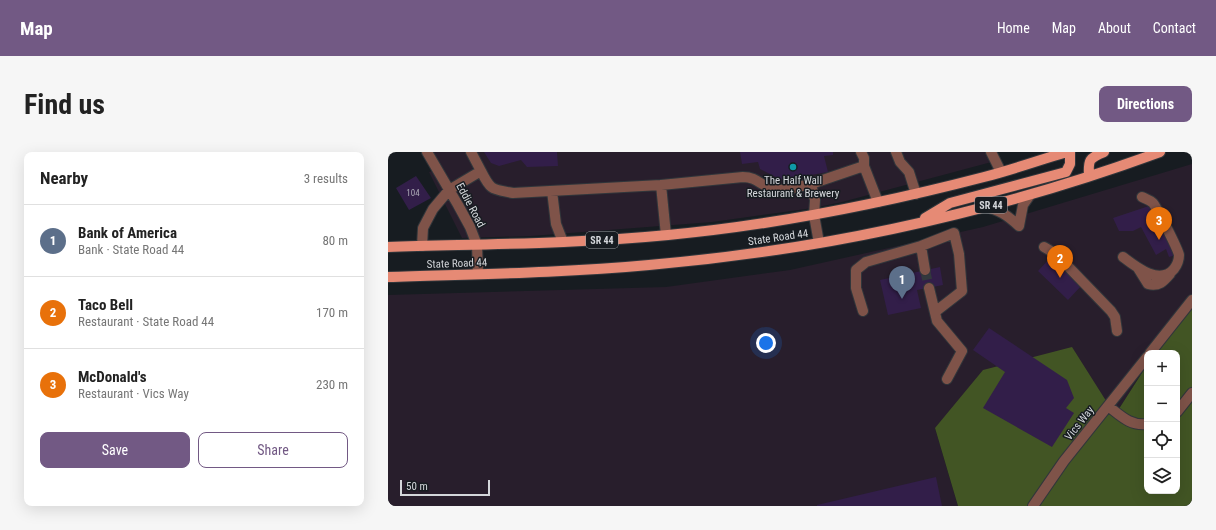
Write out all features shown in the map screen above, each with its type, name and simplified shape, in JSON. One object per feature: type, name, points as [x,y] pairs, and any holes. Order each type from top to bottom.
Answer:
[{"type":"main road","name":"State Road 44","points":[[388,247],[562,242],[666,235],[725,228],[814,215],[916,194],[1001,172],[1067,152]]},
{"type":"main road","points":[[915,224],[950,204],[1066,172],[1070,164],[1070,152]]},
{"type":"main road","points":[[1089,176],[1090,161],[1093,156],[1104,152]]},
{"type":"main road","name":"State Road 44","points":[[388,277],[565,271],[649,265],[732,256],[819,243],[915,224],[984,207],[1089,176],[1160,152]]},
{"type":"street","name":"Eddie Road","points":[[427,152],[470,227],[477,245],[478,274]]},
{"type":"street","points":[[471,152],[488,185],[493,189],[512,192],[661,185],[743,177],[752,177],[770,188],[783,189],[811,184],[864,166]]},
{"type":"street","points":[[861,152],[864,158],[864,166],[878,202]]},
{"type":"street","points":[[896,152],[900,162],[909,172],[916,194]]},
{"type":"street","points":[[991,152],[1001,172]]},
{"type":"street","points":[[422,246],[424,228],[433,209],[450,190],[481,172]]},
{"type":"street","points":[[811,184],[815,200],[814,215],[819,243]]},
{"type":"street","points":[[661,185],[666,235]]},
{"type":"street","points":[[552,190],[556,224],[562,242]]},
{"type":"street","points":[[984,207],[995,209],[1006,214],[1019,226],[1023,205],[1030,194]]},
{"type":"street","points":[[1123,257],[1138,268],[1157,275],[1165,276],[1170,274],[1179,261],[1177,249],[1153,204],[1142,197]]},
{"type":"street","points":[[863,311],[856,288],[856,270],[866,262],[921,246],[954,233],[959,254],[962,291],[935,312]]},
{"type":"street","points":[[921,246],[926,270]]},
{"type":"street","points":[[1044,247],[1056,254],[1111,311],[1115,317],[1117,331]]},
{"type":"street","points":[[930,288],[937,321],[962,352],[947,379]]},
{"type":"street","points":[[1152,350],[1192,300]]},
{"type":"street","name":"Vics Way","points":[[1034,506],[1064,461],[1144,361]]},
{"type":"street","points":[[1180,408],[1192,393]]},
{"type":"street","points":[[1108,406],[1130,423],[1144,424]]},
{"type":"shaded area","points":[[422,152],[995,152],[999,160],[842,202],[813,208],[712,222],[531,236],[462,238],[429,172],[433,171]]},
{"type":"shaded area","points":[[1192,164],[1192,296],[1149,350],[1144,350],[1144,370],[1115,415],[935,428],[958,506],[388,506],[388,295],[666,287],[790,270],[983,227]]},
{"type":"green space","points":[[1192,296],[1192,506],[958,506],[935,428],[983,370],[1072,347],[1115,415],[1144,370],[1144,494],[1180,494],[1180,350],[1157,350]]},
{"type":"building","points":[[484,152],[557,152],[558,166],[527,167],[521,160],[499,166],[491,163]]},
{"type":"building","name":"The Half Wall Restaurant & Brewery","points":[[740,152],[833,152],[833,155],[824,156],[828,172],[782,180],[760,169],[758,162],[742,164]]},
{"type":"building","points":[[416,176],[431,198],[409,210],[396,188]]},
{"type":"building","points":[[1149,206],[1155,211],[1176,255],[1169,257],[1166,249],[1156,255],[1141,227],[1133,231],[1119,231],[1113,218]]},
{"type":"building","points":[[1052,256],[1082,285],[1068,300],[1038,271]]},
{"type":"building","points":[[940,267],[943,285],[917,290],[921,308],[888,315],[880,280]]},
{"type":"building","points":[[989,328],[1067,380],[1074,398],[1066,408],[1074,413],[1052,447],[983,408],[1005,372],[973,350]]},
{"type":"building","points":[[936,477],[942,506],[817,506],[817,505]]},
{"type":"tunnel","points":[[925,270],[929,288]]},
{"type":"place","name":"The Half Wall Restaurant & Brewery","points":[[793,167]]},
{"type":"place","name":"McDonald's","points":[[1159,240]]},
{"type":"place","name":"Taco Bell","points":[[1060,278]]},
{"type":"place","name":"Bank of America","points":[[902,299]]}]
